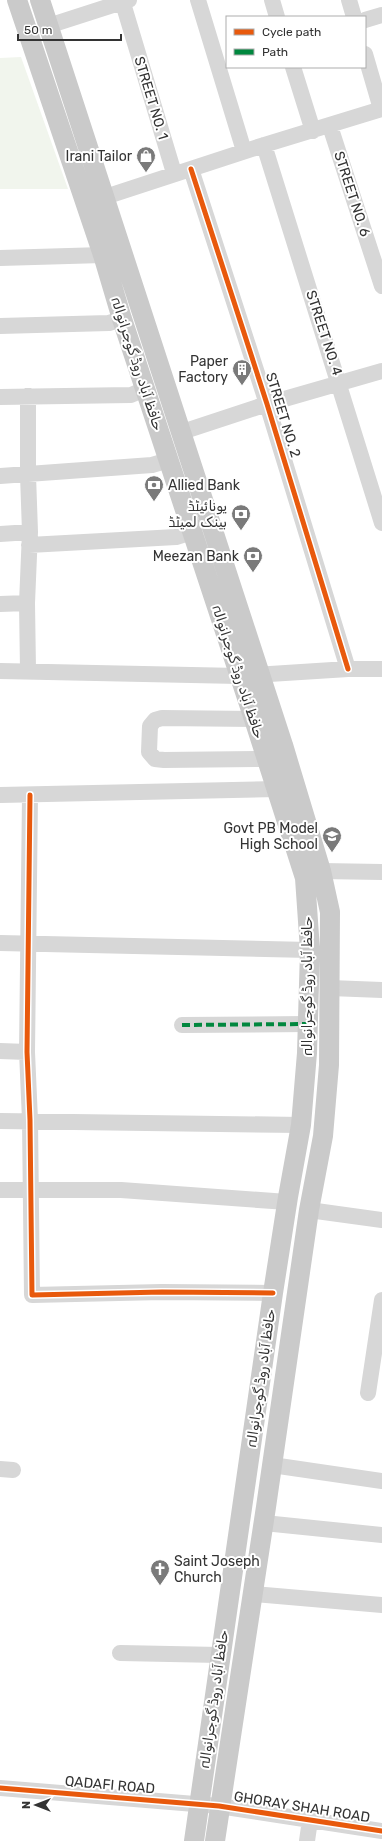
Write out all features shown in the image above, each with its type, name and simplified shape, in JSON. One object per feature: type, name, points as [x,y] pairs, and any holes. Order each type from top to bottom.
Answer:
[{"type":"main road","name":"حافظ آباد روڈ گوجرانوالہ","points":[[17,0],[103,255],[122,319],[305,878],[310,950],[308,1024],[301,1125],[273,1293],[194,1841]]},
{"type":"main road","name":"حافظ آباد روڈ گوجرانوالہ","points":[[40,0],[283,745],[321,871],[330,912],[329,1065],[323,1136],[309,1210],[264,1523],[219,1806],[215,1841]]},
{"type":"street","points":[[198,0],[244,152]]},
{"type":"street","points":[[272,0],[277,16]]},
{"type":"street","points":[[349,0],[354,16]]},
{"type":"street","points":[[48,26],[124,1]]},
{"type":"street","name":"STREET NO. 1","points":[[124,1],[174,174]]},
{"type":"street","points":[[366,20],[382,15]]},
{"type":"street","points":[[105,197],[264,145],[382,109],[366,57]]},
{"type":"street","points":[[293,68],[313,131]]},
{"type":"street","name":"STREET NO. 6","points":[[330,126],[382,286]]},
{"type":"street","name":"STREET NO. 4","points":[[264,145],[340,383],[382,522]]},
{"type":"street","name":"STREET NO. 2","points":[[191,169],[268,404],[348,669]]},
{"type":"street","points":[[0,258],[103,255]]},
{"type":"street","points":[[0,326],[109,322],[122,319]]},
{"type":"street","points":[[182,432],[268,404],[382,371]]},
{"type":"street","points":[[0,397],[131,394],[145,389]]},
{"type":"street","points":[[28,396],[30,539],[27,604],[28,670]]},
{"type":"street","points":[[0,476],[152,465],[169,460]]},
{"type":"street","points":[[0,534],[30,539],[176,537],[192,532]]},
{"type":"street","points":[[0,604],[27,604]]},
{"type":"street","points":[[0,671],[28,670],[239,676],[348,669],[382,669]]},
{"type":"street","points":[[254,719],[162,718],[155,720],[150,726],[150,752],[155,759],[164,760],[266,758]]},
{"type":"street","points":[[0,795],[276,789]]},
{"type":"street","points":[[30,795],[27,1052],[30,1120],[32,1295],[162,1292],[273,1293]]},
{"type":"street","points":[[321,871],[382,872]]},
{"type":"street","points":[[0,943],[310,950]]},
{"type":"street","points":[[330,988],[382,990]]},
{"type":"street","points":[[182,1025],[308,1024]]},
{"type":"street","points":[[0,1051],[27,1052]]},
{"type":"street","points":[[0,1121],[30,1120],[301,1125]]},
{"type":"street","points":[[0,1190],[121,1190],[287,1202]]},
{"type":"street","points":[[309,1210],[382,1220]]},
{"type":"street","points":[[368,1393],[382,1300]]},
{"type":"street","points":[[272,1465],[382,1481]]},
{"type":"street","points":[[264,1523],[382,1535]]},
{"type":"street","points":[[253,1594],[382,1605]]},
{"type":"street","points":[[120,1653],[220,1655]]},
{"type":"street","name":"QADAFI ROAD","points":[[0,1788],[219,1806]]},
{"type":"street","name":"GHORAY SHAH ROAD","points":[[219,1806],[381,1832]]},
{"type":"street","points":[[307,1841],[310,1820]]},
{"type":"shaded area","points":[[21,57],[68,189],[0,189],[0,58]]},
{"type":"marked path","points":[[182,1025],[308,1024]]},
{"type":"cycle path","points":[[191,169],[267,404],[348,669]]},
{"type":"cycle path","points":[[30,795],[27,1052],[30,1120],[32,1295],[162,1292],[273,1293]]},
{"type":"cycle path","points":[[0,1788],[219,1806],[382,1831]]},
{"type":"place","name":"Irani Tailor","points":[[146,173]]},
{"type":"place","name":"Paper Factory","points":[[242,386]]},
{"type":"place","name":"Allied Bank","points":[[154,502]]},
{"type":"place","name":"یونائیٹڈ بینک لمیٹڈ","points":[[241,531]]},
{"type":"place","name":"Meezan Bank","points":[[253,573]]},
{"type":"place","name":"Govt PB Model High School","points":[[332,853]]},
{"type":"place","name":"Saint Joseph Church","points":[[160,1586]]}]
